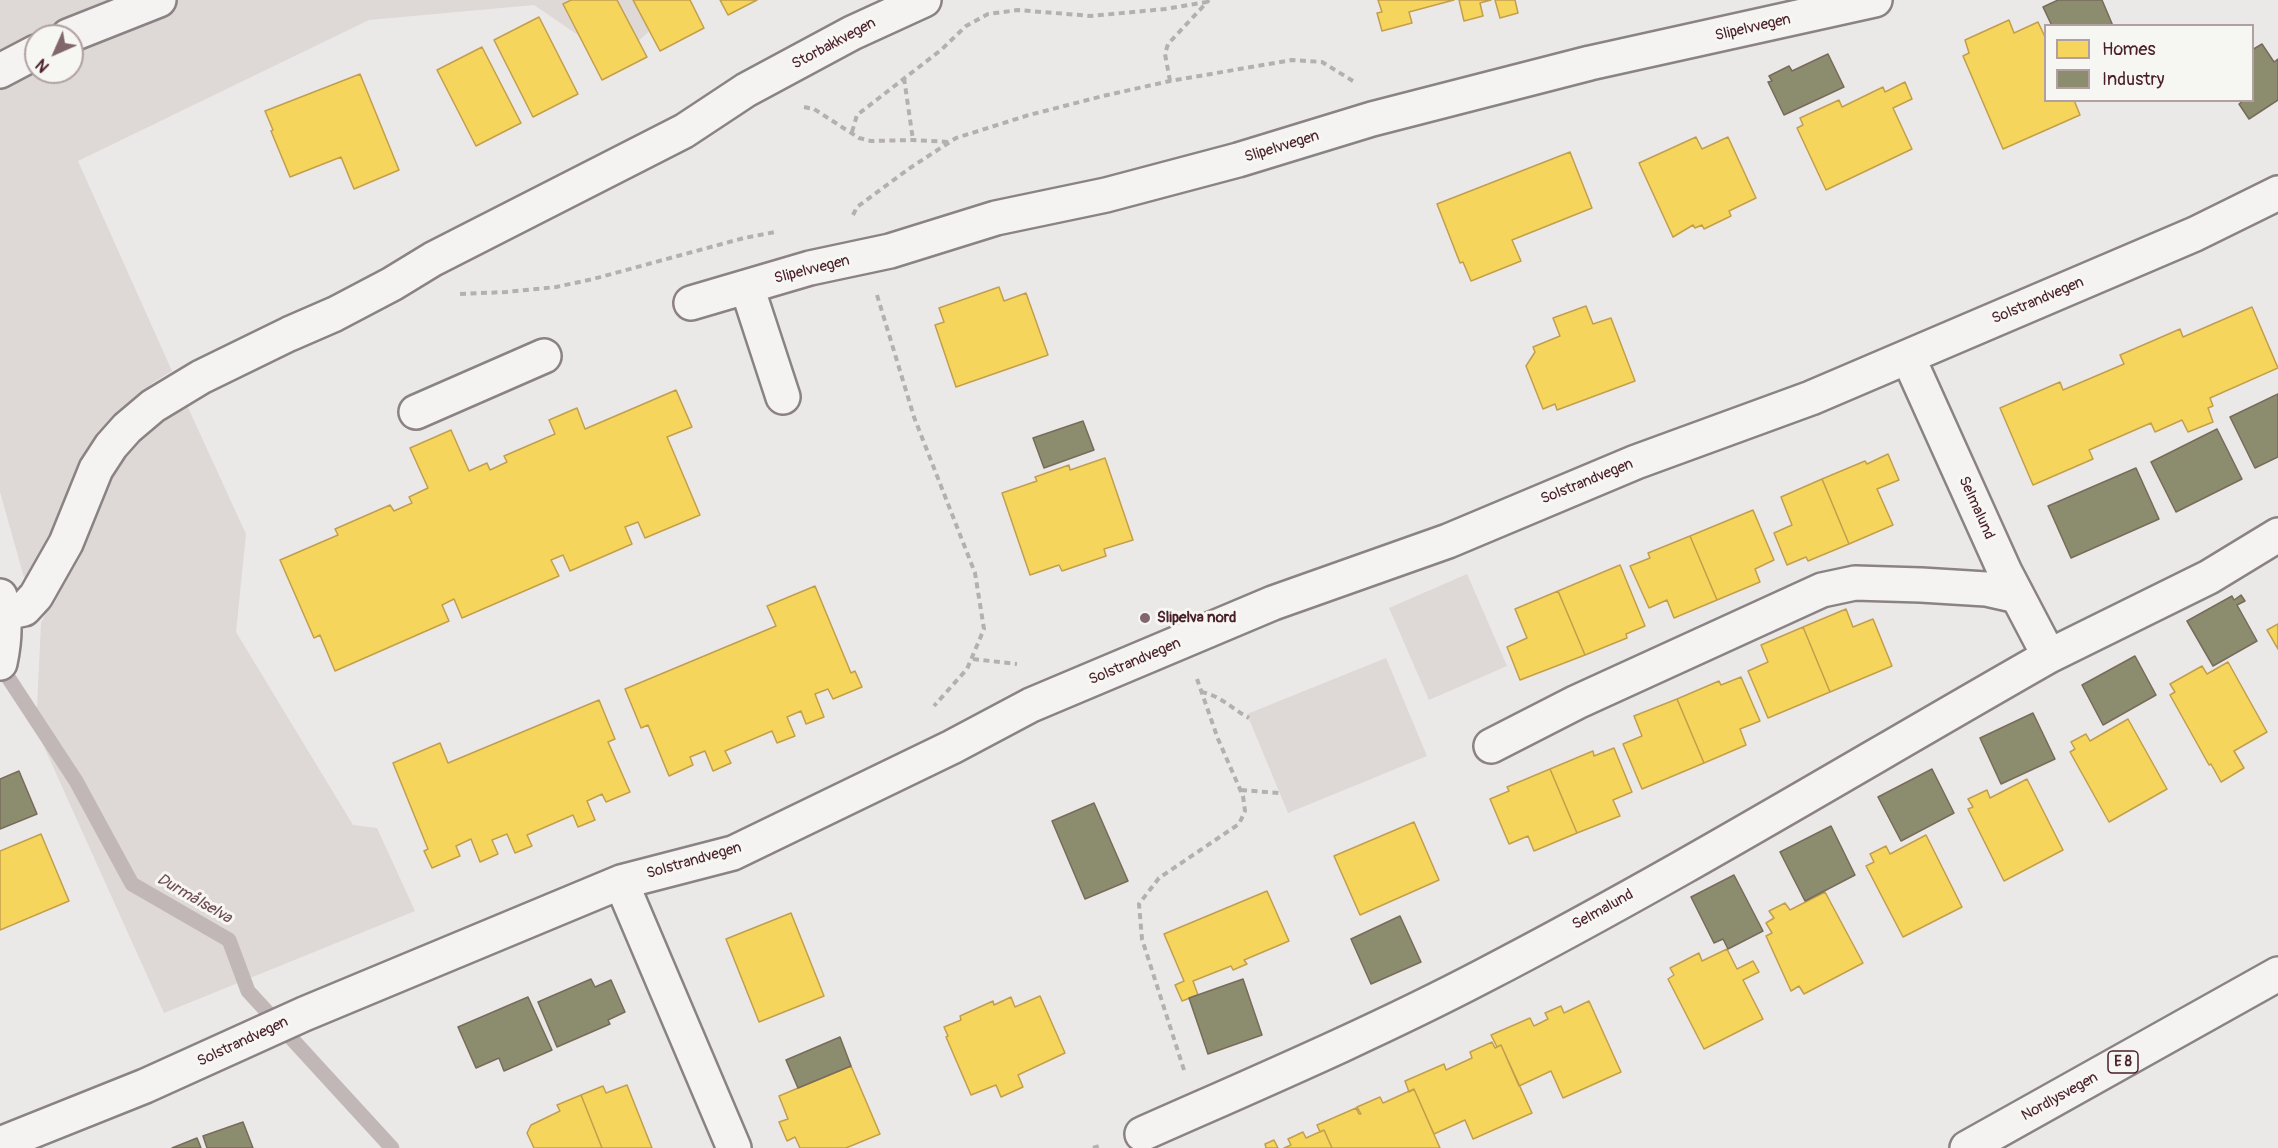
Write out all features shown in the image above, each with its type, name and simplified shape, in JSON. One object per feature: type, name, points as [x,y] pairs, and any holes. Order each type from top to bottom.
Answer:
[{"type":"main road","points":[[84,30],[159,0]]},
{"type":"main road","name":"Storbakkvegen","points":[[2,604],[24,609],[36,596],[66,543],[96,469],[111,446],[127,428],[153,406],[201,377],[335,314],[433,259],[684,131],[746,90],[852,33],[924,0]]},
{"type":"main road","name":"Slipelvvegen","points":[[691,303],[810,268],[862,258],[996,218],[1106,195],[1238,160],[1384,116],[1590,63],[1875,0]]},
{"type":"main road","points":[[0,71],[24,58]]},
{"type":"main road","name":"Solstrandvegen","points":[[0,1144],[53,1136],[145,1086],[304,1014],[621,882],[733,853],[952,747],[1031,705],[1273,603],[1448,541],[1636,462],[1810,398],[2195,234],[2278,193]]},
{"type":"main road","points":[[747,287],[783,397]]},
{"type":"main road","points":[[416,412],[544,356]]},
{"type":"main road","name":"Selmalund","points":[[1908,357],[2017,596],[2049,656]]},
{"type":"main road","name":"Selmalund","points":[[1142,1134],[1349,1042],[1484,975],[1802,801],[2049,656],[2209,577],[2278,535]]},
{"type":"main road","points":[[1491,747],[1598,693],[1822,590],[1855,583],[1921,585],[1986,589],[2017,596]]},
{"type":"main road","points":[[0,663],[2,604]]},
{"type":"main road","points":[[621,882],[734,1148]]},
{"type":"main road","name":"Nordlysvegen","points":[[1966,1148],[2278,974]]},
{"type":"path","points":[[852,132],[857,115],[941,50],[966,26],[988,14],[1018,10],[1091,16],[1165,9],[1208,1]]},
{"type":"path","points":[[1170,81],[1166,54],[1168,44],[1208,1]]},
{"type":"path","points":[[952,747],[932,708],[967,669],[984,629],[975,573],[914,417],[849,222],[857,207],[956,138],[1029,116],[1170,81],[1293,60],[1322,62],[1372,93],[1384,116]]},
{"type":"path","points":[[904,78],[913,140]]},
{"type":"path","points":[[746,90],[775,104],[814,109],[859,138],[871,141],[950,142]]},
{"type":"path","points":[[458,294],[556,287],[744,238],[782,232]]},
{"type":"path","points":[[1184,641],[1218,740],[1244,796],[1245,812],[1239,824],[1159,878],[1139,904],[1142,939],[1184,1071],[1205,1106]]},
{"type":"path","points":[[1201,692],[1215,694],[1231,708],[1249,718]]},
{"type":"path","points":[[1240,789],[1280,793]]},
{"type":"shaded area","points":[[0,0],[684,0],[616,61],[534,5],[369,20],[78,161],[172,371],[154,382],[105,425],[66,494],[40,576],[25,581],[0,492]]},
{"type":"shaded area","points":[[185,401],[246,534],[236,632],[353,825],[377,828],[415,911],[164,1013],[36,729],[41,623],[124,451],[174,407]]},
{"type":"shaded area","points":[[1467,574],[1507,666],[1429,700],[1389,608]]},
{"type":"shaded area","points":[[1386,658],[1427,756],[1288,813],[1247,714]]},
{"type":"building: Homes","points":[[571,0],[617,0],[647,57],[602,80],[563,4]]},
{"type":"building: Homes","points":[[633,0],[690,0],[704,28],[660,51]]},
{"type":"building: Homes","points":[[720,0],[757,0],[728,15]]},
{"type":"building: Homes","points":[[1378,0],[1454,0],[1409,12],[1412,23],[1382,31],[1377,13],[1382,12]]},
{"type":"building: Homes","points":[[1459,0],[1491,0],[1480,3],[1483,16],[1464,21]]},
{"type":"building: Homes","points":[[1495,0],[1515,0],[1518,13],[1500,18]]},
{"type":"building: Homes","points":[[539,17],[578,94],[533,117],[494,40]]},
{"type":"building: Homes","points":[[2009,20],[2014,33],[2038,22],[2044,35],[2044,102],[2075,102],[2080,115],[2003,149],[1963,56],[1969,53],[1965,40]]},
{"type":"building: Homes","points":[[482,47],[521,123],[476,146],[437,70]]},
{"type":"building: Homes","points":[[360,74],[399,170],[354,189],[341,157],[290,177],[265,111]]},
{"type":"building: Homes","points":[[1905,82],[1912,99],[1893,108],[1912,149],[1826,190],[1797,128],[1803,125],[1800,118],[1839,100],[1842,107],[1883,87],[1885,92]]},
{"type":"building: Homes","points":[[1696,137],[1702,149],[1728,137],[1756,198],[1729,211],[1731,216],[1704,229],[1702,225],[1695,228],[1693,225],[1673,237],[1639,163]]},
{"type":"building: Homes","points":[[1570,152],[1592,208],[1512,240],[1521,261],[1471,281],[1463,262],[1460,263],[1437,204]]},
{"type":"building: Homes","points":[[999,287],[1004,301],[1026,293],[1048,355],[956,387],[935,325],[944,322],[939,308]]},
{"type":"building: Homes","points":[[1586,306],[1593,324],[1611,318],[1635,381],[1557,410],[1555,404],[1543,409],[1526,366],[1535,352],[1533,347],[1560,336],[1553,318]]},
{"type":"building: Homes","points":[[2252,307],[2278,368],[2210,398],[2213,406],[2208,408],[2213,422],[2188,432],[2182,420],[2155,432],[2151,423],[2089,450],[2093,459],[2033,485],[2000,408],[2060,382],[2063,390],[2124,364],[2120,355],[2180,329],[2183,337]]},
{"type":"building: Homes","points":[[676,390],[692,427],[667,437],[700,515],[645,538],[638,522],[625,527],[632,544],[570,571],[563,555],[551,560],[559,576],[462,618],[454,599],[442,605],[449,621],[335,671],[320,635],[314,638],[280,560],[338,535],[335,529],[390,505],[394,511],[412,503],[409,497],[428,488],[410,448],[451,430],[469,471],[487,463],[490,470],[507,462],[504,456],[555,434],[549,420],[577,408],[585,429]]},
{"type":"building: Homes","points":[[1888,454],[1899,480],[1877,489],[1893,525],[1849,544],[1822,479],[1865,461],[1867,464]]},
{"type":"building: Homes","points":[[1105,458],[1133,540],[1104,549],[1106,556],[1062,571],[1059,565],[1030,575],[1002,493],[1037,481],[1035,477],[1069,465],[1070,470]]},
{"type":"building: Homes","points":[[1822,479],[1849,544],[1808,561],[1806,557],[1787,565],[1774,533],[1792,525],[1781,497]]},
{"type":"building: Homes","points":[[1753,510],[1774,560],[1755,569],[1760,582],[1717,600],[1690,536]]},
{"type":"building: Homes","points":[[1690,536],[1717,600],[1674,618],[1667,600],[1649,608],[1630,566],[1650,558],[1648,553]]},
{"type":"building: Homes","points":[[1620,565],[1645,626],[1626,634],[1627,638],[1585,655],[1558,591]]},
{"type":"building: Homes","points":[[815,586],[851,673],[855,671],[862,687],[833,699],[828,689],[815,694],[824,717],[806,724],[801,711],[787,717],[795,736],[777,743],[772,731],[725,751],[731,763],[713,771],[705,751],[690,757],[693,765],[669,776],[648,725],[641,728],[625,689],[776,626],[767,606]]},
{"type":"building: Homes","points":[[1558,591],[1585,655],[1520,680],[1507,647],[1527,638],[1515,609]]},
{"type":"building: Homes","points":[[1846,609],[1853,627],[1873,619],[1892,666],[1830,692],[1803,627]]},
{"type":"building: Homes","points":[[2278,624],[2278,649],[2267,630]]},
{"type":"building: Homes","points":[[1803,627],[1830,692],[1768,718],[1748,671],[1768,662],[1761,645]]},
{"type":"building: Homes","points":[[2228,662],[2267,732],[2234,751],[2244,768],[2221,782],[2170,695],[2175,692],[2170,684],[2202,666],[2207,674]]},
{"type":"building: Homes","points":[[1741,677],[1760,721],[1740,729],[1746,745],[1704,763],[1677,699],[1719,681],[1721,685]]},
{"type":"building: Homes","points":[[1677,699],[1704,763],[1642,789],[1623,744],[1642,736],[1634,716]]},
{"type":"building: Homes","points":[[599,700],[615,739],[608,742],[630,792],[606,802],[602,794],[587,801],[595,820],[578,827],[573,815],[527,835],[532,846],[515,853],[507,834],[492,840],[498,854],[480,862],[471,839],[456,846],[460,856],[432,868],[424,851],[428,849],[393,763],[440,743],[448,763]]},
{"type":"building: Homes","points":[[2128,719],[2167,789],[2109,822],[2070,752],[2075,749],[2071,742],[2086,734],[2090,741]]},
{"type":"building: Homes","points":[[1614,748],[1632,792],[1613,800],[1620,816],[1577,833],[1550,769],[1593,751],[1594,756]]},
{"type":"building: Homes","points":[[1550,769],[1577,833],[1534,851],[1528,836],[1509,844],[1490,799],[1509,791],[1507,787]]},
{"type":"building: Homes","points":[[2027,779],[2063,850],[2004,881],[1968,809],[1973,807],[1968,799],[1987,790],[1990,798]]},
{"type":"building: Homes","points":[[1414,822],[1439,880],[1360,915],[1334,856]]},
{"type":"building: Homes","points":[[41,834],[69,901],[0,930],[0,851]]},
{"type":"building: Homes","points":[[1926,835],[1962,907],[1903,937],[1866,866],[1874,862],[1870,854],[1886,846],[1890,854]]},
{"type":"building: Homes","points":[[1267,891],[1289,941],[1244,960],[1247,964],[1233,970],[1231,966],[1193,981],[1198,995],[1182,1001],[1175,985],[1184,981],[1164,934]]},
{"type":"building: Homes","points":[[1825,892],[1863,963],[1804,994],[1799,986],[1791,991],[1766,936],[1772,933],[1766,923],[1774,918],[1769,911],[1785,903],[1790,910]]},
{"type":"building: Homes","points":[[791,913],[824,996],[759,1022],[726,939]]},
{"type":"building: Homes","points":[[1727,949],[1737,969],[1753,961],[1759,972],[1743,980],[1763,1019],[1704,1049],[1668,979],[1674,975],[1670,968],[1699,953],[1702,961]]},
{"type":"building: Homes","points":[[1040,996],[1065,1053],[1018,1075],[1023,1087],[1001,1097],[996,1085],[971,1095],[946,1037],[948,1036],[944,1027],[961,1020],[960,1016],[993,1001],[994,1005],[1011,997],[1015,1007]]},
{"type":"building: Homes","points":[[1589,1001],[1621,1072],[1563,1098],[1551,1071],[1519,1086],[1501,1045],[1497,1047],[1491,1035],[1530,1018],[1534,1026],[1548,1019],[1545,1013],[1561,1006],[1564,1013]]},
{"type":"building: Homes","points":[[1492,1042],[1495,1048],[1501,1045],[1532,1113],[1473,1139],[1465,1120],[1434,1134],[1414,1089],[1409,1092],[1405,1081],[1444,1064],[1446,1070],[1472,1058],[1470,1052]]},
{"type":"building: Homes","points":[[851,1066],[880,1134],[846,1148],[800,1148],[795,1137],[787,1141],[779,1122],[788,1119],[779,1096]]},
{"type":"building: Homes","points":[[627,1085],[652,1148],[602,1148],[581,1095],[603,1086],[606,1093]]},
{"type":"building: Homes","points":[[1414,1089],[1440,1148],[1332,1148],[1324,1130],[1320,1132],[1317,1125],[1356,1108],[1361,1114],[1357,1107],[1380,1097],[1383,1103]]},
{"type":"building: Homes","points":[[581,1095],[602,1148],[534,1148],[527,1133],[531,1125],[560,1111],[557,1105]]},
{"type":"building: Homes","points":[[1324,1130],[1332,1148],[1284,1148],[1291,1145],[1288,1139],[1303,1132],[1306,1138]]},
{"type":"building: Homes","points":[[1274,1140],[1278,1148],[1266,1148],[1265,1144]]},
{"type":"building: Industry","points":[[2058,0],[2102,0],[2112,24],[2051,24],[2043,7]]},
{"type":"building: Industry","points":[[2262,44],[2274,62],[2278,59],[2278,100],[2249,119],[2239,104],[2254,102],[2254,49]]},
{"type":"building: Industry","points":[[1828,54],[1844,87],[1784,115],[1768,82],[1772,81],[1769,76],[1789,66],[1792,71]]},
{"type":"building: Industry","points":[[2278,394],[2278,457],[2255,468],[2230,417]]},
{"type":"building: Industry","points":[[1083,421],[1094,450],[1044,468],[1033,438]]},
{"type":"building: Industry","points":[[2217,429],[2242,479],[2176,512],[2151,462]]},
{"type":"building: Industry","points":[[2136,468],[2159,519],[2071,558],[2048,506]]},
{"type":"building: Industry","points":[[2241,595],[2245,601],[2237,605],[2257,641],[2213,666],[2187,621],[2232,596],[2234,600]]},
{"type":"building: Industry","points":[[2135,656],[2156,695],[2103,725],[2082,685]]},
{"type":"building: Industry","points":[[2033,713],[2055,759],[2001,784],[1980,738]]},
{"type":"building: Industry","points":[[1932,769],[1954,813],[1901,841],[1878,797]]},
{"type":"building: Industry","points":[[19,771],[37,814],[0,829],[0,779]]},
{"type":"building: Industry","points":[[1094,803],[1128,881],[1085,899],[1052,821]]},
{"type":"building: Industry","points":[[1831,826],[1855,875],[1805,901],[1780,852]]},
{"type":"building: Industry","points":[[1734,875],[1763,931],[1728,949],[1723,939],[1714,943],[1691,897]]},
{"type":"building: Industry","points":[[1400,916],[1421,962],[1371,984],[1351,939]]},
{"type":"building: Industry","points":[[591,979],[595,987],[611,980],[625,1012],[608,1020],[610,1024],[557,1047],[538,1002]]},
{"type":"building: Industry","points":[[1243,979],[1262,1035],[1208,1054],[1189,998]]},
{"type":"building: Industry","points":[[528,997],[552,1050],[504,1071],[499,1058],[476,1068],[458,1027]]},
{"type":"building: Industry","points":[[840,1037],[851,1066],[798,1088],[786,1060]]},
{"type":"building: Industry","points":[[243,1122],[253,1148],[207,1148],[203,1136]]},
{"type":"building: Industry","points":[[197,1138],[201,1148],[172,1148]]},
{"type":"waterway","name":"Durmålselva","points":[[0,665],[76,781],[132,884],[229,940],[248,991],[392,1148]]},
{"type":"place","name":"Slipelva nord","points":[[1145,618]]}]
